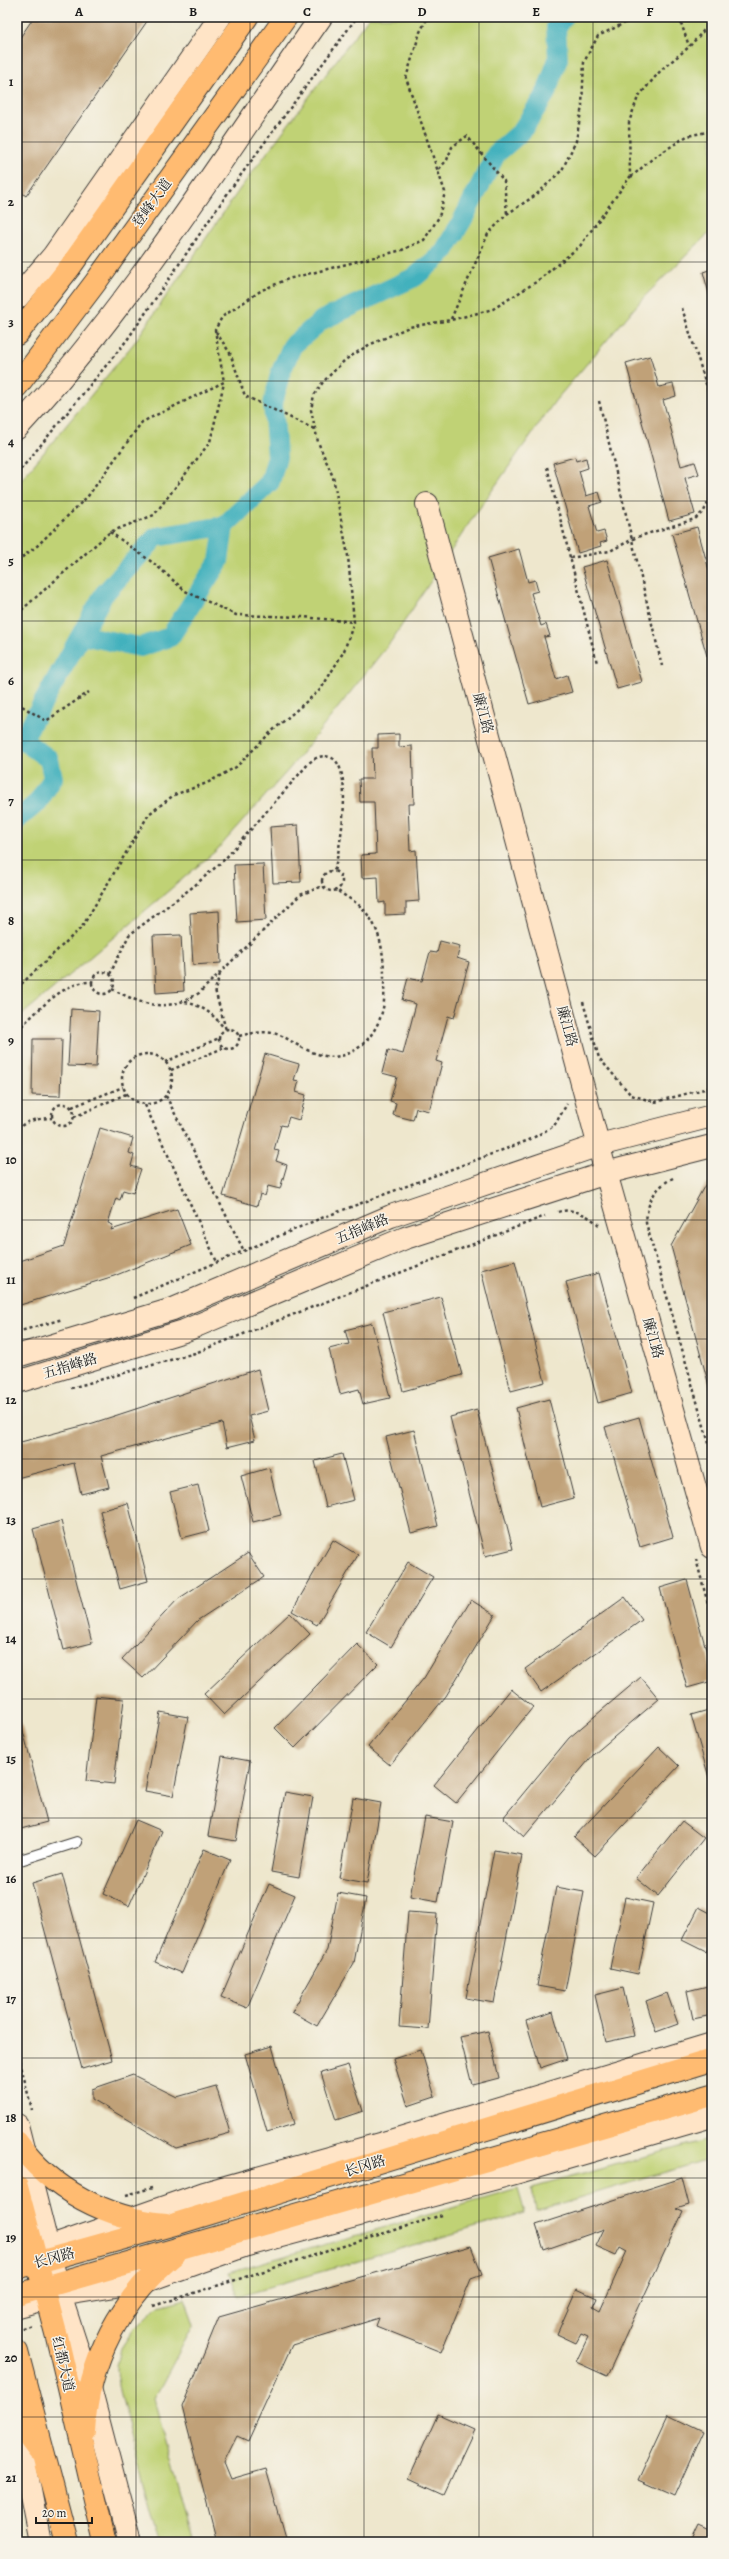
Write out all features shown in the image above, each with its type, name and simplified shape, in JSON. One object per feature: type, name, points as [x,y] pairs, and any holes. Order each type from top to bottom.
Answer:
[{"type":"main road","points":[[17,334],[70,267],[247,17]]},
{"type":"main road","name":"登峰大道","points":[[17,386],[95,283],[286,17]]},
{"type":"main road","points":[[679,2070],[712,2052]]},
{"type":"main road","name":"长冈路","points":[[17,2268],[38,2256],[175,2224],[712,2060]]},
{"type":"main road","name":"长冈路","points":[[17,2295],[52,2292],[180,2250],[707,2098]]},
{"type":"main road","points":[[21,2148],[54,2181],[74,2194],[112,2212],[133,2219],[175,2224]]},
{"type":"main road","name":"红都大道","points":[[17,2187],[38,2256],[52,2292],[84,2454],[105,2542]]},
{"type":"main road","points":[[84,2454],[84,2429],[90,2388],[108,2335],[119,2316],[146,2281],[180,2250]]},
{"type":"main road","points":[[17,2352],[66,2542]]},
{"type":"main road","points":[[17,2423],[45,2461]]},
{"type":"street","points":[[17,298],[53,256],[220,17]]},
{"type":"street","points":[[17,428],[46,396],[126,296],[321,17]]},
{"type":"street","name":"廉江路","points":[[427,504],[606,1173],[712,1547]]},
{"type":"street","name":"五指峰路","points":[[17,1356],[173,1309],[391,1216],[599,1145],[712,1116]]},
{"type":"street","name":"五指峰路","points":[[17,1382],[184,1332],[405,1238],[606,1173],[712,1146]]},
{"type":"street","points":[[25,2119],[21,2148],[38,2256],[204,2193],[398,2139],[712,2044]]},
{"type":"street","points":[[17,2306],[52,2292],[146,2281],[244,2246],[520,2172],[712,2116]]},
{"type":"street","points":[[52,2292],[90,2388],[130,2542]]},
{"type":"street","points":[[17,2423],[40,2542]]},
{"type":"lane","points":[[17,1861],[77,1842]]},
{"type":"path","points":[[17,474],[127,340],[232,187],[357,17]]},
{"type":"path","points":[[17,614],[110,532],[154,515],[210,442],[224,382],[215,330],[222,316],[262,290],[324,269],[402,250],[424,240],[439,217],[445,192],[439,169],[406,78],[420,32],[428,17]]},
{"type":"path","points":[[451,320],[488,234],[507,214],[536,195],[562,170],[576,141],[582,106],[584,62],[598,36],[637,17]]},
{"type":"path","points":[[679,17],[689,46]]},
{"type":"path","points":[[630,178],[629,122],[638,97],[662,68],[689,46],[712,21]]},
{"type":"path","points":[[17,988],[82,927],[149,814],[174,795],[207,783],[236,767],[271,732],[320,689],[344,650],[354,622],[348,556],[333,477],[314,429],[311,410],[314,395],[323,382],[345,360],[367,346],[409,326],[451,320],[493,309],[536,282],[580,246],[630,178],[652,159],[687,136],[712,131]]},
{"type":"path","points":[[439,169],[447,160],[452,147],[467,136],[504,181],[507,214]]},
{"type":"path","points":[[682,308],[712,403]]},
{"type":"path","points":[[215,330],[230,353],[245,396],[314,429]]},
{"type":"path","points":[[17,561],[37,546],[88,496],[142,422],[224,382]]},
{"type":"path","points":[[599,402],[662,666]]},
{"type":"path","points":[[547,467],[597,663]]},
{"type":"path","points":[[570,558],[610,551],[632,540],[695,519],[704,511],[712,495]]},
{"type":"path","points":[[110,532],[156,565],[185,591],[236,615],[303,617],[354,622]]},
{"type":"path","points":[[17,703],[46,721],[89,692]]},
{"type":"path","points":[[92,982],[94,988],[103,994],[112,989],[114,984],[110,974],[129,935],[194,886],[225,859],[309,763],[317,757],[327,756],[335,760],[341,768],[343,782],[342,836],[334,871]]},
{"type":"path","points":[[239,1036],[269,1031],[284,1035],[320,1055],[336,1058],[350,1054],[364,1045],[382,1009],[384,964],[381,942],[372,919],[359,905],[337,890],[326,890],[323,886],[321,880],[323,875],[328,871],[334,871],[342,877],[343,882],[337,890]]},
{"type":"path","points":[[112,989],[147,1005],[168,1006],[185,1002],[199,993],[220,974],[300,895],[323,886]]},
{"type":"path","points":[[92,982],[99,973],[110,974]]},
{"type":"path","points":[[220,974],[215,990],[226,1030]]},
{"type":"path","points":[[17,1030],[65,989],[79,982],[92,982]]},
{"type":"path","points":[[583,1000],[599,1058],[631,1095],[655,1102],[712,1087]]},
{"type":"path","points":[[185,1002],[204,1008],[214,1015],[226,1030]]},
{"type":"path","points":[[166,1062],[219,1038],[226,1030],[231,1029],[239,1036]]},
{"type":"path","points":[[171,1070],[223,1048],[233,1049],[239,1041],[239,1036]]},
{"type":"path","points":[[219,1038],[223,1048]]},
{"type":"path","points":[[152,1054],[166,1062],[171,1070],[172,1084],[166,1096],[157,1103],[145,1105],[138,1103],[126,1094],[123,1087],[123,1072],[131,1060],[138,1056],[152,1054]]},
{"type":"path","points":[[52,1118],[54,1108],[58,1104],[63,1103],[72,1107],[123,1087]]},
{"type":"path","points":[[74,1117],[126,1094]]},
{"type":"path","points":[[166,1096],[244,1251]]},
{"type":"path","points":[[132,1299],[319,1219],[529,1140],[554,1126],[569,1100]]},
{"type":"path","points":[[145,1105],[217,1262]]},
{"type":"path","points":[[17,1130],[23,1123],[36,1119],[52,1118],[59,1125],[64,1126],[73,1122],[74,1117],[72,1107]]},
{"type":"path","points":[[678,1177],[662,1184],[655,1191],[647,1211],[646,1223],[712,1454]]},
{"type":"path","points":[[70,1389],[195,1353],[561,1211],[574,1211],[586,1216],[599,1224],[602,1231]]},
{"type":"path","points":[[17,1332],[66,1318]]},
{"type":"path","points":[[17,2050],[25,2119]]},
{"type":"path","points":[[122,2196],[158,2187]]},
{"type":"path","points":[[151,2306],[447,2214]]},
{"type":"green space","points":[[369,17],[712,17],[712,230],[644,297],[555,401],[472,519],[392,640],[290,768],[218,849],[17,1019],[17,485],[134,343],[239,190]]},
{"type":"green space","points":[[712,2138],[712,2158],[536,2211],[532,2188]]},
{"type":"green space","points":[[518,2189],[525,2213],[238,2296],[229,2272]]},
{"type":"green space","points":[[185,2299],[194,2324],[154,2399],[193,2542],[160,2542],[118,2387],[117,2366],[121,2348],[133,2330],[156,2307]]},
{"type":"building","points":[[34,17],[150,17],[26,196],[17,189],[17,42]]},
{"type":"building","points":[[712,269],[712,304],[703,272]]},
{"type":"building","points":[[650,356],[659,387],[673,384],[676,396],[663,400],[681,466],[695,462],[699,474],[685,478],[695,514],[669,521],[626,363]]},
{"type":"building","points":[[575,457],[576,461],[586,458],[588,468],[579,471],[586,496],[599,492],[602,502],[589,506],[597,533],[604,531],[607,541],[600,543],[601,546],[578,553],[553,463]]},
{"type":"building","points":[[697,527],[712,581],[712,654],[707,656],[672,534]]},
{"type":"building","points":[[519,549],[528,582],[535,580],[538,591],[531,593],[541,626],[546,624],[550,636],[544,637],[556,679],[567,675],[572,692],[529,704],[488,558]]},
{"type":"building","points":[[607,560],[642,682],[617,689],[582,567]]},
{"type":"building","points":[[399,734],[399,747],[412,746],[414,804],[408,804],[410,851],[416,850],[419,901],[406,902],[406,914],[385,915],[385,902],[379,903],[378,877],[362,878],[361,855],[376,854],[374,802],[360,802],[359,779],[373,779],[372,748],[378,748],[378,735]]},
{"type":"building","points":[[298,825],[301,882],[273,883],[270,827]]},
{"type":"building","points":[[263,864],[266,920],[237,922],[234,865]]},
{"type":"building","points":[[219,911],[221,963],[193,965],[190,913]]},
{"type":"building","points":[[181,935],[184,991],[156,993],[153,936]]},
{"type":"building","points":[[440,941],[460,946],[457,958],[469,962],[454,1018],[448,1016],[436,1061],[442,1063],[429,1111],[416,1108],[413,1120],[393,1115],[396,1103],[390,1101],[397,1077],[382,1073],[388,1050],[403,1054],[416,1004],[402,1000],[408,978],[422,981],[430,952],[437,953]]},
{"type":"building","points":[[71,1009],[99,1011],[96,1067],[68,1066]]},
{"type":"building","points":[[33,1039],[62,1039],[60,1096],[32,1095]]},
{"type":"building","points":[[265,1054],[299,1064],[294,1080],[299,1081],[296,1092],[306,1095],[299,1120],[289,1117],[286,1126],[281,1125],[274,1150],[279,1151],[276,1161],[287,1165],[280,1189],[268,1186],[265,1196],[260,1194],[257,1206],[223,1196]]},
{"type":"building","points":[[100,1128],[133,1138],[129,1153],[134,1155],[131,1166],[141,1169],[133,1193],[123,1190],[120,1200],[116,1198],[108,1223],[113,1225],[111,1230],[177,1209],[191,1245],[114,1276],[17,1306],[17,1262],[64,1246]]},
{"type":"building","points":[[712,1184],[710,1247],[712,1397],[671,1246],[705,1185]]},
{"type":"building","points":[[515,1261],[545,1382],[511,1391],[481,1270]]},
{"type":"building","points":[[599,1273],[632,1393],[598,1403],[566,1282]]},
{"type":"building","points":[[441,1297],[462,1375],[403,1391],[383,1312]]},
{"type":"building","points":[[372,1323],[390,1398],[363,1404],[359,1389],[340,1394],[329,1349],[349,1344],[345,1330]]},
{"type":"building","points":[[258,1369],[268,1411],[249,1416],[255,1440],[227,1447],[222,1423],[101,1456],[109,1487],[81,1494],[74,1463],[17,1478],[17,1443],[93,1423]]},
{"type":"building","points":[[549,1399],[574,1498],[540,1507],[516,1408]]},
{"type":"building","points":[[477,1410],[513,1549],[485,1556],[450,1417]]},
{"type":"building","points":[[639,1417],[673,1537],[640,1547],[605,1427]]},
{"type":"building","points":[[414,1430],[438,1526],[411,1533],[386,1437]]},
{"type":"building","points":[[342,1454],[354,1500],[326,1507],[315,1461]]},
{"type":"building","points":[[269,1468],[281,1515],[253,1522],[241,1476]]},
{"type":"building","points":[[198,1485],[209,1531],[182,1538],[170,1492]]},
{"type":"building","points":[[128,1503],[148,1581],[120,1589],[100,1511]]},
{"type":"building","points":[[61,1521],[92,1643],[64,1650],[33,1529]]},
{"type":"building","points":[[333,1540],[358,1555],[317,1625],[292,1611]]},
{"type":"building","points":[[248,1553],[264,1577],[198,1620],[143,1678],[122,1659],[178,1599]]},
{"type":"building","points":[[408,1562],[433,1577],[391,1647],[366,1632]]},
{"type":"building","points":[[687,1580],[712,1671],[712,1681],[687,1688],[660,1588]]},
{"type":"building","points":[[625,1597],[642,1620],[541,1692],[525,1669]]},
{"type":"building","points":[[471,1600],[495,1615],[446,1696],[390,1765],[368,1747],[424,1678]]},
{"type":"building","points":[[290,1613],[310,1634],[224,1715],[204,1694]]},
{"type":"building","points":[[357,1644],[378,1664],[295,1748],[275,1728]]},
{"type":"building","points":[[641,1677],[659,1699],[594,1754],[524,1837],[503,1818],[569,1738]]},
{"type":"building","points":[[511,1689],[533,1707],[456,1803],[434,1785]]},
{"type":"building","points":[[96,1696],[124,1699],[114,1784],[86,1781]]},
{"type":"building","points":[[17,1708],[47,1822],[17,1830]]},
{"type":"building","points":[[712,1709],[712,1788],[691,1715]]},
{"type":"building","points":[[160,1712],[188,1717],[173,1796],[145,1791]]},
{"type":"building","points":[[659,1747],[679,1766],[595,1856],[574,1837]]},
{"type":"building","points":[[222,1756],[250,1761],[236,1841],[208,1836]]},
{"type":"building","points":[[285,1792],[313,1797],[299,1877],[271,1872]]},
{"type":"building","points":[[353,1798],[381,1803],[367,1883],[339,1878]]},
{"type":"building","points":[[425,1817],[453,1822],[438,1902],[410,1897]]},
{"type":"building","points":[[136,1820],[162,1831],[129,1906],[103,1894]]},
{"type":"building","points":[[682,1821],[704,1838],[658,1896],[636,1878]]},
{"type":"building","points":[[204,1849],[230,1860],[182,1973],[155,1962]]},
{"type":"building","points":[[494,1850],[522,1855],[494,2003],[466,1998]]},
{"type":"building","points":[[62,1874],[112,2060],[82,2069],[32,1883]]},
{"type":"building","points":[[269,1884],[295,1895],[247,2008],[221,1997]]},
{"type":"building","points":[[556,1887],[584,1892],[565,1991],[537,1986]]},
{"type":"building","points":[[338,1893],[366,1898],[354,1963],[317,2026],[292,2012],[327,1950]]},
{"type":"building","points":[[625,1897],[653,1903],[638,1974],[610,1968]]},
{"type":"building","points":[[699,1907],[712,1914],[712,1939],[706,1952],[682,1940]]},
{"type":"building","points":[[408,1912],[437,1914],[428,2029],[399,2027]]},
{"type":"building","points":[[712,1985],[712,2015],[693,2019],[687,1991]]},
{"type":"building","points":[[623,1988],[634,2036],[606,2042],[595,1995]]},
{"type":"building","points":[[667,1993],[678,2024],[656,2032],[646,2001]]},
{"type":"building","points":[[553,2012],[567,2059],[540,2068],[526,2021]]},
{"type":"building","points":[[488,2031],[499,2078],[472,2085],[460,2037]]},
{"type":"building","points":[[272,2046],[294,2124],[267,2132],[245,2054]]},
{"type":"building","points":[[421,2050],[435,2097],[408,2106],[393,2059]]},
{"type":"building","points":[[348,2065],[363,2111],[336,2120],[321,2073]]},
{"type":"building","points":[[133,2075],[177,2097],[216,2086],[230,2133],[176,2148],[92,2099],[92,2089]]},
{"type":"building","points":[[682,2178],[689,2205],[676,2209],[683,2212],[607,2376],[576,2362],[588,2337],[581,2334],[576,2343],[557,2334],[577,2289],[597,2298],[593,2307],[600,2311],[627,2251],[620,2247],[616,2255],[596,2246],[604,2229],[544,2250],[536,2225]]},
{"type":"building","points":[[471,2246],[482,2275],[471,2279],[441,2352],[376,2326],[379,2318],[292,2345],[248,2441],[237,2436],[224,2462],[231,2479],[266,2469],[287,2542],[217,2542],[182,2407],[219,2317]]},
{"type":"building","points":[[438,2414],[474,2430],[444,2494],[409,2478]]},
{"type":"building","points":[[668,2415],[703,2432],[674,2496],[638,2480]]},
{"type":"building","points":[[699,2523],[712,2529],[712,2542],[690,2542]]},
{"type":"waterway","points":[[17,820],[38,802],[53,778],[49,759],[22,740],[81,635],[140,647],[170,637],[219,561],[224,526],[270,482],[277,457],[273,404],[280,374],[292,346],[322,320],[415,277],[443,253],[463,219],[496,154],[521,132],[546,93],[558,59],[556,27],[564,17]]},
{"type":"waterway","points":[[81,635],[104,594],[156,537],[224,526]]}]
